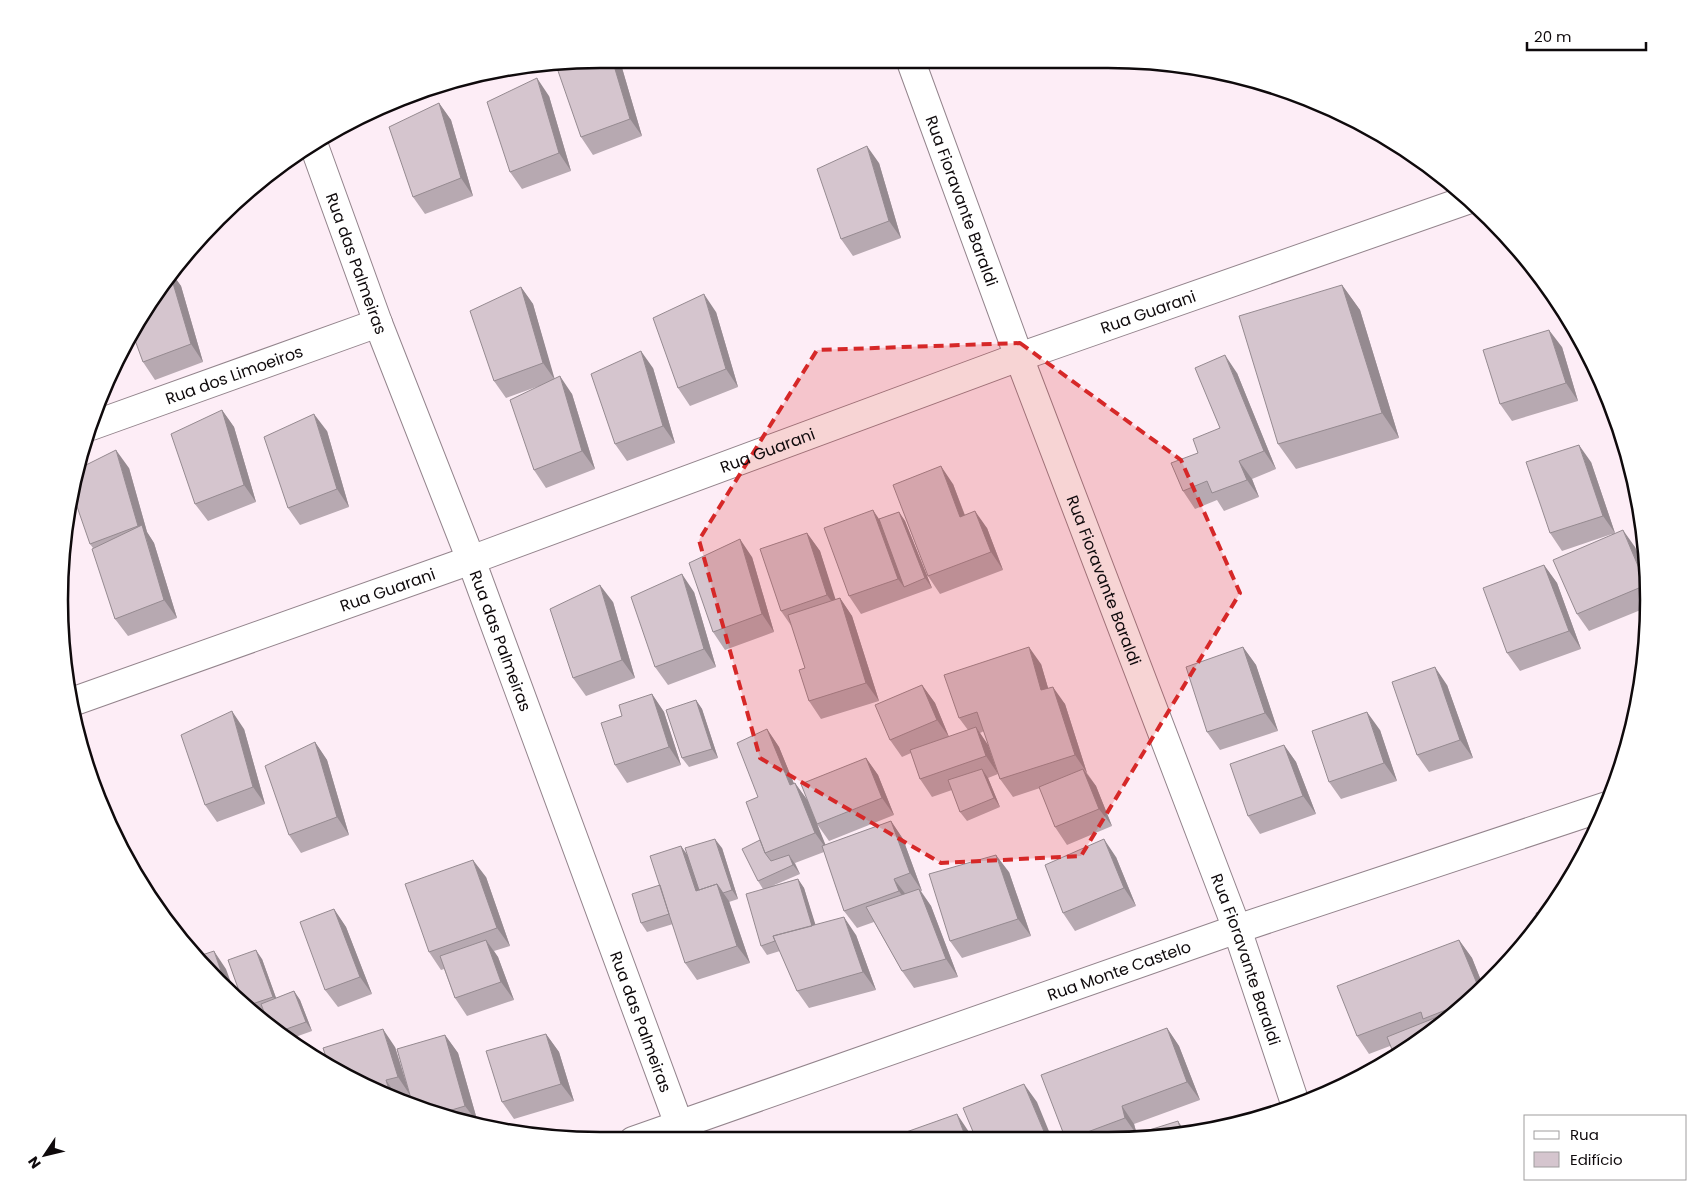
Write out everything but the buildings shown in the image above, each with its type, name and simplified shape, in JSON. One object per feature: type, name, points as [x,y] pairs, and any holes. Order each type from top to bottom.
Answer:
[{"type":"street","name":"Rua Fioravante Baraldi","points":[[913,68],[1019,357],[1237,929],[1294,1098]]},
{"type":"street","name":"Rua das Palmeiras","points":[[315,151],[378,323],[471,560],[682,1132]]},
{"type":"street","name":"Rua Guarani","points":[[77,700],[471,560],[1019,357],[1460,202]]},
{"type":"street","name":"Rua dos Limoeiros","points":[[98,423],[378,323]]},
{"type":"street","name":"Rua Monte Castelo","points":[[685,1132],[1237,929],[1597,809]]},
{"type":"highlighted area","points":[[1020,343],[1181,460],[1240,593],[1081,856],[941,863],[760,758],[699,540],[817,350]]}]
